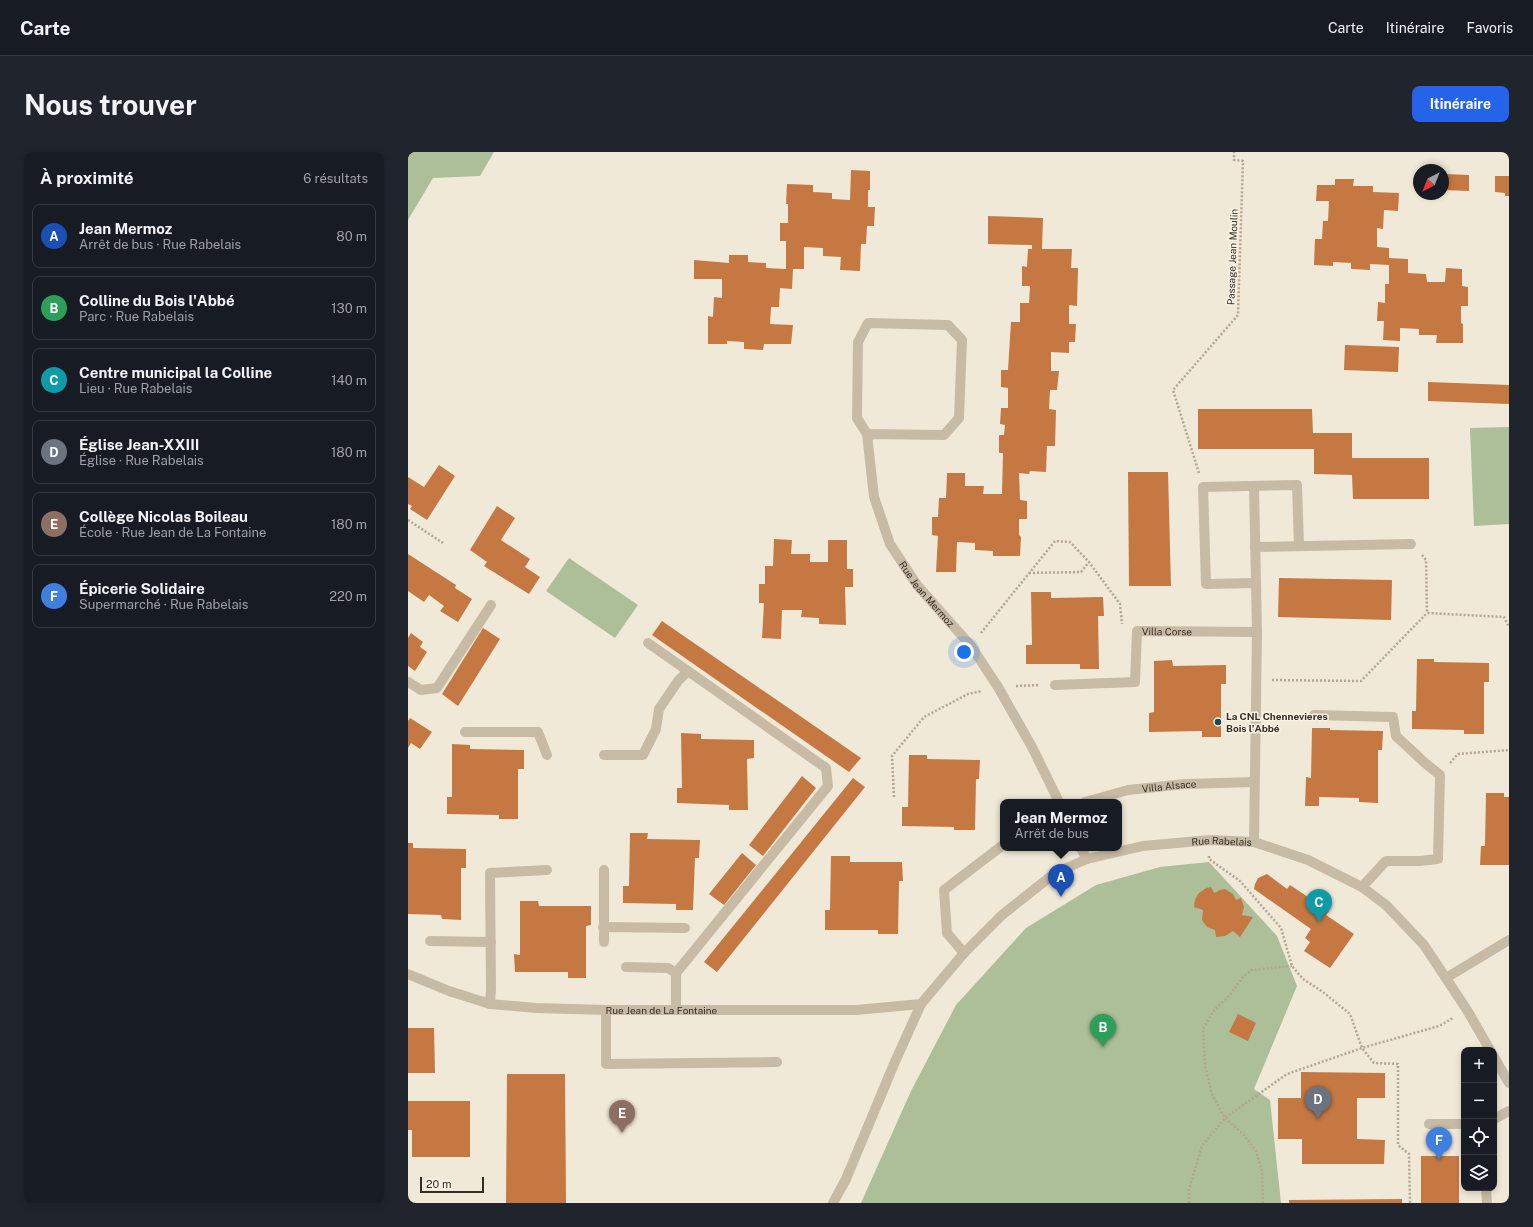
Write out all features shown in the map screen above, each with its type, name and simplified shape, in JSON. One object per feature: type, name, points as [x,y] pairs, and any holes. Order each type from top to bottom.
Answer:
[{"type":"street","points":[[868,323],[948,324],[962,340],[959,418],[944,435],[867,434],[857,418],[858,342],[868,323]]},
{"type":"street","name":"Rue Jean Mermoz","points":[[867,434],[874,497],[890,544],[917,586],[971,646],[998,687],[1032,747],[1058,799]]},
{"type":"street","points":[[1256,582],[1206,584],[1203,487],[1297,485],[1299,546]]},
{"type":"street","points":[[1254,486],[1257,632],[1254,842]]},
{"type":"street","points":[[1255,547],[1411,544]]},
{"type":"street","points":[[408,682],[422,690],[437,688],[491,605]]},
{"type":"street","name":"Villa Corse","points":[[1055,684],[1135,682],[1136,631],[1257,632]]},
{"type":"street","points":[[648,643],[826,768],[828,786],[676,973],[676,1010]]},
{"type":"street","points":[[604,756],[643,755],[656,729],[659,709],[678,681],[688,671]]},
{"type":"street","points":[[1314,715],[1393,717],[1396,736],[1440,775],[1438,859],[1420,861],[1386,861],[1362,887]]},
{"type":"street","points":[[465,732],[538,732],[548,755]]},
{"type":"street","name":"Villa Alsace","points":[[1096,799],[1128,790],[1185,784],[1254,782]]},
{"type":"street","name":"Rue Rabelais","points":[[1122,851],[1143,846],[1210,840],[1254,842],[1308,860],[1362,887],[1386,905],[1401,919],[1424,945],[1467,1010],[1488,1047]]},
{"type":"street","points":[[964,953],[947,933],[944,890],[1000,847]]},
{"type":"street","points":[[1083,851],[1086,859]]},
{"type":"street","name":"Rue Rabelais","points":[[833,1203],[846,1179],[921,1004],[964,953],[1002,914],[1055,873],[1086,859],[1121,851]]},
{"type":"street","points":[[490,1004],[490,873],[547,870]]},
{"type":"street","points":[[604,870],[604,942]]},
{"type":"street","points":[[604,927],[686,928]]},
{"type":"street","points":[[1446,978],[1509,940]]},
{"type":"street","points":[[430,941],[491,942]]},
{"type":"street","points":[[626,967],[668,968],[676,973]]},
{"type":"street","name":"Rue Jean de La Fontaine","points":[[408,974],[449,991],[490,1004],[536,1008],[606,1010],[856,1010],[921,1004]]},
{"type":"street","points":[[606,1010],[606,1064],[777,1062]]},
{"type":"street","points":[[1497,1062],[1509,1083]]},
{"type":"street","points":[[1497,1117],[1509,1112]]},
{"type":"street","points":[[1429,1124],[1461,1124]]},
{"type":"street","points":[[1486,1191],[1487,1203]]},
{"type":"path","name":"Passage Jean Moulin","points":[[1203,487],[1173,390],[1238,315],[1243,161],[1234,160],[1234,152]]},
{"type":"path","points":[[408,520],[443,543]]},
{"type":"path","points":[[971,646],[1055,540],[1070,542],[1089,562],[1120,604],[1123,628],[1136,631]]},
{"type":"path","points":[[1256,680],[1361,680],[1427,613],[1426,560],[1411,544]]},
{"type":"path","points":[[1029,573],[1081,572],[1089,562]]},
{"type":"path","points":[[1427,613],[1504,617],[1509,627]]},
{"type":"path","points":[[894,797],[892,756],[924,717],[968,694],[998,687],[1055,684]]},
{"type":"path","points":[[1440,775],[1458,754],[1509,750]]},
{"type":"path","points":[[1210,840],[1209,859],[1240,881],[1281,928],[1292,966],[1303,979],[1323,992],[1350,1014],[1362,1048],[1374,1063],[1398,1064],[1398,1145],[1409,1154],[1410,1203]]},
{"type":"path","points":[[1263,1203],[1262,1171],[1256,1151],[1244,1135],[1225,1118],[1212,1094],[1206,1072],[1202,1029],[1214,1010],[1229,996],[1243,976],[1251,970],[1292,966]]},
{"type":"path","points":[[1190,1203],[1189,1189],[1202,1146],[1225,1118],[1287,1074],[1362,1048],[1440,1026],[1467,1010]]},
{"type":"green space","points":[[408,152],[494,152],[480,176],[433,178],[408,220]]},
{"type":"green space","points":[[1509,427],[1509,524],[1474,526],[1470,428]]},
{"type":"green space","points":[[569,558],[638,605],[615,638],[546,591]]},
{"type":"green space","points":[[1209,862],[1277,936],[1297,986],[1254,1089],[1270,1100],[1281,1203],[861,1203],[911,1091],[956,1005],[1026,928],[1096,885],[1160,867]]},
{"type":"building","points":[[851,170],[870,171],[868,207],[875,207],[874,226],[867,226],[866,244],[861,244],[860,271],[840,270],[841,257],[823,256],[823,248],[804,247],[804,269],[793,269],[792,289],[780,288],[779,307],[771,307],[770,324],[793,325],[791,344],[764,344],[763,350],[744,349],[744,342],[727,341],[727,344],[708,344],[708,316],[713,317],[714,297],[722,298],[722,279],[694,279],[694,260],[729,263],[729,255],[748,255],[748,262],[766,263],[766,268],[786,269],[786,241],[780,241],[780,223],[788,223],[788,204],[786,204],[787,184],[813,185],[813,192],[832,193],[832,199],[850,200]]},
{"type":"building","points":[[1449,174],[1469,175],[1469,191],[1449,190]]},
{"type":"building","points":[[1495,176],[1509,176],[1509,196],[1505,196],[1505,193],[1495,192]]},
{"type":"building","points":[[1335,179],[1354,179],[1353,186],[1373,186],[1373,192],[1399,193],[1398,211],[1384,210],[1383,229],[1377,228],[1377,247],[1389,248],[1389,258],[1408,259],[1408,273],[1426,274],[1427,282],[1445,282],[1446,268],[1462,269],[1462,286],[1468,287],[1468,306],[1461,306],[1463,343],[1436,343],[1437,335],[1419,335],[1419,329],[1400,328],[1400,341],[1383,340],[1384,321],[1377,321],[1378,302],[1385,303],[1385,284],[1389,284],[1389,265],[1370,264],[1370,270],[1351,269],[1351,263],[1333,262],[1333,266],[1314,265],[1315,239],[1322,239],[1323,221],[1328,221],[1329,201],[1316,201],[1317,185],[1335,185]]},
{"type":"building","points":[[988,216],[1043,218],[1042,249],[1072,249],[1071,268],[1078,268],[1077,306],[1069,305],[1069,324],[1076,324],[1075,342],[1069,342],[1069,353],[1051,352],[1051,371],[1059,371],[1057,390],[1050,390],[1049,409],[1056,410],[1055,446],[1047,446],[1046,472],[1030,471],[1029,474],[1019,473],[1020,500],[1027,501],[1027,519],[1019,519],[1019,535],[1021,537],[1020,556],[993,556],[993,551],[975,550],[975,543],[957,542],[956,572],[936,572],[938,536],[932,535],[932,517],[938,517],[939,498],[946,498],[947,473],[965,473],[965,486],[984,486],[983,494],[1002,494],[1003,453],[999,453],[999,435],[1004,435],[1005,425],[1000,424],[1001,408],[1008,408],[1008,388],[1001,387],[1001,370],[1008,370],[1011,322],[1020,322],[1020,303],[1029,303],[1030,286],[1022,286],[1022,266],[1027,267],[1028,249],[1032,249],[1032,245],[988,244]]},
{"type":"building","points":[[1345,345],[1399,347],[1398,372],[1344,370]]},
{"type":"building","points":[[1428,382],[1509,385],[1509,404],[1428,401]]},
{"type":"building","points":[[1198,409],[1312,409],[1313,433],[1352,433],[1352,458],[1429,458],[1429,499],[1353,499],[1352,475],[1314,474],[1314,449],[1198,449]]},
{"type":"building","points":[[439,465],[455,476],[427,520],[410,509],[412,506],[408,504],[408,477],[424,487]]},
{"type":"building","points":[[1128,472],[1168,472],[1171,586],[1129,586]]},
{"type":"building","points":[[497,506],[515,518],[501,540],[530,559],[525,567],[540,577],[529,594],[484,566],[487,562],[470,550]]},
{"type":"building","points":[[774,539],[792,540],[791,554],[810,554],[810,562],[828,562],[828,540],[847,540],[847,569],[853,569],[853,587],[845,587],[846,625],[819,624],[819,618],[801,617],[802,610],[782,610],[781,639],[762,638],[764,603],[759,603],[759,584],[765,584],[765,566],[773,566]]},
{"type":"building","points":[[408,554],[456,585],[455,588],[472,599],[458,622],[440,611],[444,606],[429,595],[424,602],[408,591]]},
{"type":"building","points":[[1279,578],[1392,580],[1391,620],[1278,617]]},
{"type":"building","points":[[1031,592],[1051,592],[1051,598],[1103,597],[1104,616],[1098,616],[1099,669],[1080,669],[1080,664],[1026,664],[1026,645],[1032,645]]},
{"type":"building","points":[[662,621],[861,758],[849,772],[652,635]]},
{"type":"building","points":[[483,628],[500,639],[458,706],[442,694]]},
{"type":"building","points":[[411,633],[423,642],[420,647],[427,652],[415,671],[408,666],[408,638]]},
{"type":"building","points":[[1417,659],[1434,659],[1434,662],[1489,663],[1489,682],[1484,682],[1484,734],[1464,734],[1464,730],[1412,729],[1412,711],[1416,711]]},
{"type":"building","points":[[1172,660],[1173,666],[1226,665],[1226,684],[1221,684],[1221,737],[1202,737],[1202,731],[1149,732],[1149,713],[1154,712],[1154,661]]},
{"type":"building","points":[[410,718],[432,732],[420,749],[411,743],[408,748],[408,721]]},
{"type":"building","points":[[1312,728],[1330,728],[1330,730],[1383,731],[1382,750],[1378,750],[1378,803],[1359,802],[1359,798],[1319,797],[1319,806],[1305,806],[1306,777],[1311,778]]},
{"type":"building","points":[[681,733],[701,734],[701,739],[754,740],[754,758],[747,759],[748,810],[729,810],[729,805],[677,803],[677,788],[682,788]]},
{"type":"building","points":[[452,744],[470,745],[470,749],[524,750],[524,769],[518,769],[518,819],[499,819],[499,815],[447,814],[447,797],[452,797]]},
{"type":"building","points":[[909,755],[927,755],[927,759],[980,760],[979,779],[976,779],[975,830],[954,830],[954,827],[902,826],[902,807],[908,807]]},
{"type":"building","points":[[802,776],[816,788],[763,856],[749,845]]},
{"type":"building","points":[[853,778],[865,787],[717,972],[704,962]]},
{"type":"building","points":[[1486,793],[1504,793],[1504,797],[1509,797],[1509,865],[1480,865],[1481,846],[1485,846]]},
{"type":"building","points":[[630,833],[648,833],[647,839],[700,840],[699,858],[695,858],[693,910],[676,910],[676,904],[623,903],[623,886],[629,886]]},
{"type":"building","points":[[408,843],[413,843],[413,848],[466,849],[466,868],[461,868],[461,920],[442,919],[441,915],[408,914]]},
{"type":"building","points":[[742,853],[756,865],[724,905],[709,894]]},
{"type":"building","points":[[831,856],[850,856],[850,862],[902,862],[903,881],[899,881],[898,934],[878,934],[878,930],[825,930],[825,910],[830,910]]},
{"type":"building","points":[[1267,874],[1287,889],[1290,885],[1329,911],[1326,915],[1354,934],[1330,968],[1304,951],[1310,942],[1305,938],[1311,929],[1254,889],[1258,878]]},
{"type":"building","points":[[1211,887],[1214,893],[1225,889],[1233,894],[1236,900],[1241,898],[1244,907],[1242,915],[1253,917],[1240,937],[1233,931],[1225,936],[1216,937],[1215,930],[1207,927],[1202,920],[1203,910],[1194,907],[1198,894],[1206,888]]},
{"type":"building","points":[[520,901],[538,901],[539,906],[591,906],[591,925],[586,926],[586,978],[568,978],[568,972],[515,972],[514,954],[520,955]]},
{"type":"building","points":[[1238,1014],[1256,1023],[1248,1041],[1229,1032]]},
{"type":"building","points":[[408,1028],[434,1028],[435,1073],[408,1073]]},
{"type":"building","points":[[1301,1072],[1385,1073],[1385,1098],[1357,1098],[1357,1139],[1385,1140],[1384,1164],[1302,1164],[1302,1139],[1278,1139],[1278,1098],[1301,1098]]},
{"type":"building","points":[[507,1074],[565,1074],[566,1203],[506,1203]]},
{"type":"building","points":[[408,1101],[470,1101],[470,1157],[412,1157],[412,1130],[408,1130]]},
{"type":"building","points":[[1421,1156],[1459,1156],[1459,1203],[1421,1203]]},
{"type":"building","points":[[1402,1199],[1402,1203],[1289,1203],[1289,1200]]},
{"type":"place","name":"La CNL Chennevieres Bois l'Abbé","points":[[1218,722]]},
{"type":"place","name":"Jean Mermoz","points":[[1061,897]]},
{"type":"place","name":"Centre municipal la Colline","points":[[1319,922]]},
{"type":"place","name":"Colline du Bois l'Abbé","points":[[1103,1047]]},
{"type":"place","name":"Église Jean-XXIII","points":[[1318,1119]]},
{"type":"place","name":"Collège Nicolas Boileau","points":[[622,1133]]},
{"type":"place","name":"Épicerie Solidaire","points":[[1439,1160]]}]
